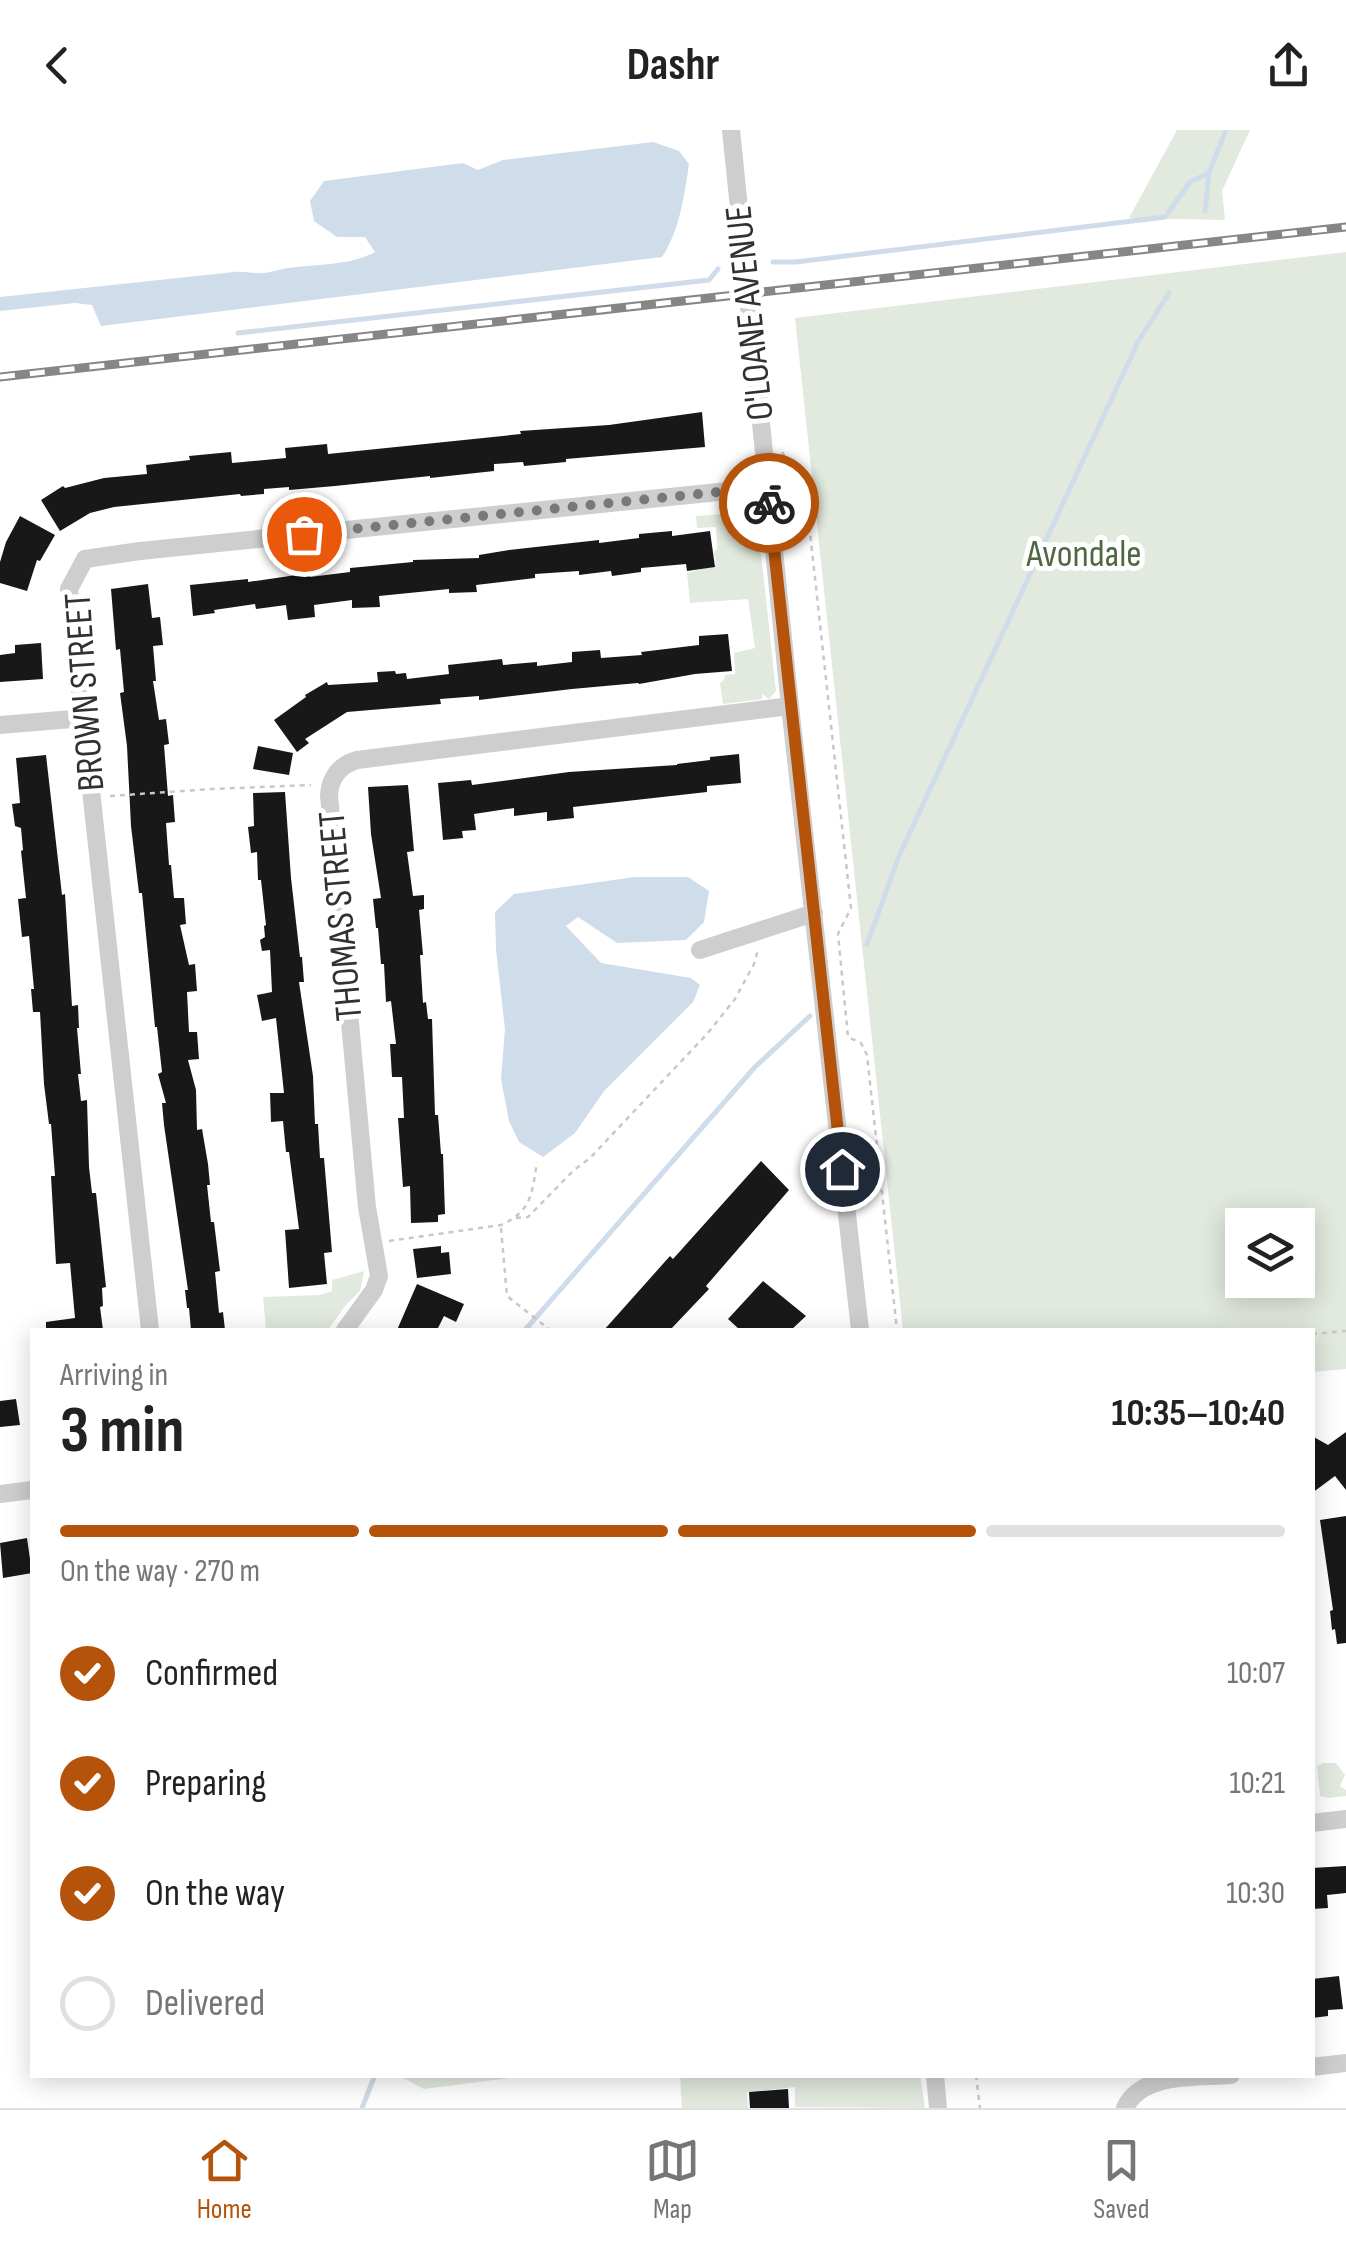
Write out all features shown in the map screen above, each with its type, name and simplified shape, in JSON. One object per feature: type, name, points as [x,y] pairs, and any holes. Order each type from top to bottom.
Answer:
[{"type":"street","name":"O'LOANE AVENUE","points":[[731,130],[860,1328]]},
{"type":"street","name":"BROWN STREET","points":[[150,1328],[69,588],[85,560],[140,550],[768,487]]},
{"type":"street","name":"THOMAS STREET","points":[[346,1328],[380,1276],[368,1207],[329,795],[342,767],[357,760],[790,706]]},
{"type":"street","points":[[0,725],[84,718]]},
{"type":"street","points":[[700,950],[814,914]]},
{"type":"street","points":[[0,1494],[30,1490]]},
{"type":"street","points":[[1315,1823],[1346,1819]]},
{"type":"street","points":[[1315,2067],[1346,2064]]},
{"type":"street","points":[[935,2078],[938,2108]]},
{"type":"street","points":[[1125,2108],[1136,2090],[1151,2083],[1201,2078]]},
{"type":"path","points":[[776,441],[807,505],[851,908],[838,934],[845,1012],[848,1037],[861,1044],[867,1055],[897,1328]]},
{"type":"path","points":[[93,796],[331,784]]},
{"type":"path","points":[[373,1243],[501,1225],[528,1217],[590,1158],[707,1034],[748,976],[764,930]]},
{"type":"path","points":[[516,1218],[531,1199],[538,1162]]},
{"type":"path","points":[[501,1225],[507,1296],[548,1328]]},
{"type":"path","points":[[1315,1334],[1346,1331]]},
{"type":"path","points":[[976,2078],[980,2108]]},
{"type":"green space","points":[[1177,130],[1250,130],[1222,191],[1225,220],[1129,218]]},
{"type":"green space","name":"Avondale","points":[[1346,252],[1346,1369],[1315,1372],[1315,1328],[903,1328],[795,318]]},
{"type":"green space","points":[[745,497],[752,498],[756,507],[776,691],[769,699],[762,694],[762,699],[723,704],[720,683],[725,675],[735,674],[734,653],[755,648],[748,599],[690,603],[687,573],[716,565],[716,527],[697,528],[696,516],[739,513],[749,509]]},
{"type":"green space","points":[[364,1271],[360,1291],[329,1328],[266,1328],[263,1297],[320,1295],[332,1291],[332,1280]]},
{"type":"green space","points":[[1336,1763],[1345,1775],[1340,1786],[1346,1790],[1346,1796],[1320,1796],[1317,1766]]},
{"type":"green space","points":[[403,2078],[510,2078],[424,2089]]},
{"type":"green space","points":[[680,2078],[920,2078],[925,2108],[795,2107],[795,2087],[747,2092],[748,2108],[682,2108]]},
{"type":"water","points":[[653,142],[679,151],[689,164],[677,224],[662,257],[101,326],[92,305],[75,303],[0,311],[0,297],[234,272],[265,273],[344,262],[375,252],[365,237],[337,237],[314,221],[310,201],[324,181],[463,163],[478,170],[503,160]]},
{"type":"water","points":[[635,877],[688,877],[709,891],[704,922],[686,940],[617,943],[578,917],[566,926],[601,963],[691,978],[700,985],[693,1002],[604,1091],[575,1133],[543,1157],[519,1142],[509,1121],[501,1079],[505,1029],[495,912],[514,894]]},
{"type":"building","points":[[702,412],[705,447],[524,466],[523,462],[494,464],[494,471],[264,489],[264,494],[114,507],[90,513],[60,531],[41,500],[63,486],[147,474],[146,465],[190,460],[189,456],[231,452],[232,463],[286,458],[285,448],[327,444],[328,454]]},
{"type":"building","points":[[20,516],[55,535],[40,561],[37,560],[27,591],[0,583],[0,562]]},
{"type":"building","points":[[672,531],[672,536],[710,531],[715,567],[687,571],[686,564],[641,568],[641,572],[612,576],[611,571],[535,574],[535,578],[476,585],[477,592],[449,593],[449,589],[379,596],[380,607],[352,608],[352,600],[314,605],[315,617],[288,620],[286,605],[256,609],[255,604],[193,616],[190,585],[310,573],[310,577],[350,572],[350,568],[413,560],[479,558],[509,550],[599,543]]},
{"type":"building","points":[[148,584],[152,618],[160,617],[163,645],[153,646],[153,681],[159,720],[166,719],[169,744],[164,745],[168,796],[173,795],[175,822],[166,823],[169,865],[174,898],[184,898],[186,924],[180,925],[189,965],[195,964],[197,991],[187,992],[189,1032],[197,1032],[199,1059],[188,1060],[196,1090],[197,1130],[202,1129],[208,1164],[211,1222],[220,1271],[215,1272],[219,1313],[223,1312],[225,1328],[191,1328],[187,1308],[188,1290],[164,1125],[162,1103],[166,1103],[158,1074],[162,1072],[142,893],[131,826],[120,693],[124,692],[111,589]]},
{"type":"building","points":[[728,634],[732,671],[479,700],[479,696],[440,699],[441,704],[347,712],[305,739],[309,743],[297,752],[274,720],[327,682],[378,682],[377,672],[406,673],[407,679],[449,674],[448,665],[502,659],[503,665],[537,662],[537,666],[572,662],[572,652],[600,650],[601,658],[642,655],[641,652],[699,645],[699,636]]},
{"type":"building","points":[[41,643],[43,679],[0,682],[0,655],[15,653],[15,645]]},
{"type":"building","points":[[258,746],[293,753],[289,775],[253,769]]},
{"type":"building","points":[[739,754],[741,783],[707,786],[707,792],[573,807],[574,818],[547,821],[547,812],[514,816],[514,808],[474,814],[476,830],[462,831],[463,838],[443,840],[438,783],[471,780],[472,785],[569,772],[677,765]]},
{"type":"building","points":[[46,755],[62,895],[65,894],[72,1006],[78,1005],[81,1101],[87,1100],[89,1167],[92,1193],[96,1193],[106,1287],[102,1288],[100,1307],[103,1328],[46,1328],[46,1322],[75,1318],[70,1263],[56,1264],[51,1176],[55,1176],[40,1012],[33,1012],[29,936],[22,937],[18,899],[26,898],[21,828],[15,826],[12,804],[20,803],[16,758]]},
{"type":"building","points":[[408,785],[414,851],[407,852],[413,896],[424,895],[424,909],[419,910],[423,1003],[426,1002],[428,1019],[432,1019],[435,1115],[443,1154],[445,1214],[438,1215],[438,1222],[411,1223],[410,1186],[403,1187],[398,1118],[404,1118],[402,1077],[392,1077],[390,1044],[396,1044],[391,1001],[386,1002],[373,899],[381,898],[368,787]]},
{"type":"building","points":[[285,792],[304,982],[299,982],[313,1076],[315,1124],[320,1158],[324,1158],[332,1252],[324,1253],[327,1284],[289,1288],[285,1230],[299,1229],[283,1121],[271,1122],[270,1093],[284,1093],[276,1018],[262,1021],[257,995],[272,992],[270,950],[262,951],[260,940],[265,937],[266,925],[257,852],[251,853],[248,827],[254,826],[253,793]]},
{"type":"building","points":[[761,1161],[789,1190],[706,1286],[709,1289],[672,1328],[606,1328],[670,1256],[673,1259]]},
{"type":"building","points":[[441,1246],[441,1253],[449,1252],[451,1274],[417,1278],[413,1249]]},
{"type":"building","points":[[763,1281],[806,1316],[793,1328],[738,1328],[728,1319]]},
{"type":"building","points":[[417,1284],[464,1304],[456,1322],[444,1316],[438,1328],[398,1328]]},
{"type":"building","points":[[16,1399],[20,1425],[0,1427],[0,1401]]},
{"type":"building","points":[[1346,1432],[1346,1490],[1335,1476],[1315,1491],[1315,1438],[1328,1445]]},
{"type":"building","points":[[1346,1516],[1346,1643],[1337,1644],[1335,1629],[1332,1630],[1333,1610],[1320,1520]]},
{"type":"building","points":[[27,1538],[30,1573],[3,1578],[0,1543]]},
{"type":"building","points":[[1346,1866],[1346,1893],[1327,1895],[1328,1908],[1315,1909],[1315,1868]]},
{"type":"building","points":[[1339,1976],[1343,2009],[1328,2010],[1328,2016],[1315,2018],[1315,1979]]},
{"type":"building","points":[[788,2089],[789,2108],[750,2108],[749,2092]]},
{"type":"waterway","points":[[1205,211],[1209,173],[1226,130]]},
{"type":"waterway","points":[[773,262],[1165,217],[1190,182],[1209,173]]},
{"type":"waterway","points":[[238,333],[709,280],[718,269]]},
{"type":"waterway","points":[[867,944],[899,856],[1138,342],[1169,293]]},
{"type":"waterway","points":[[527,1328],[755,1067],[810,1016]]},
{"type":"waterway","points":[[362,2108],[374,2078]]},
{"type":"railway","points":[[0,377],[1346,227]]},
{"type":"way so far","points":[[304,534],[768,487],[769,503]]},
{"type":"route","points":[[769,503],[842,1169]]}]
